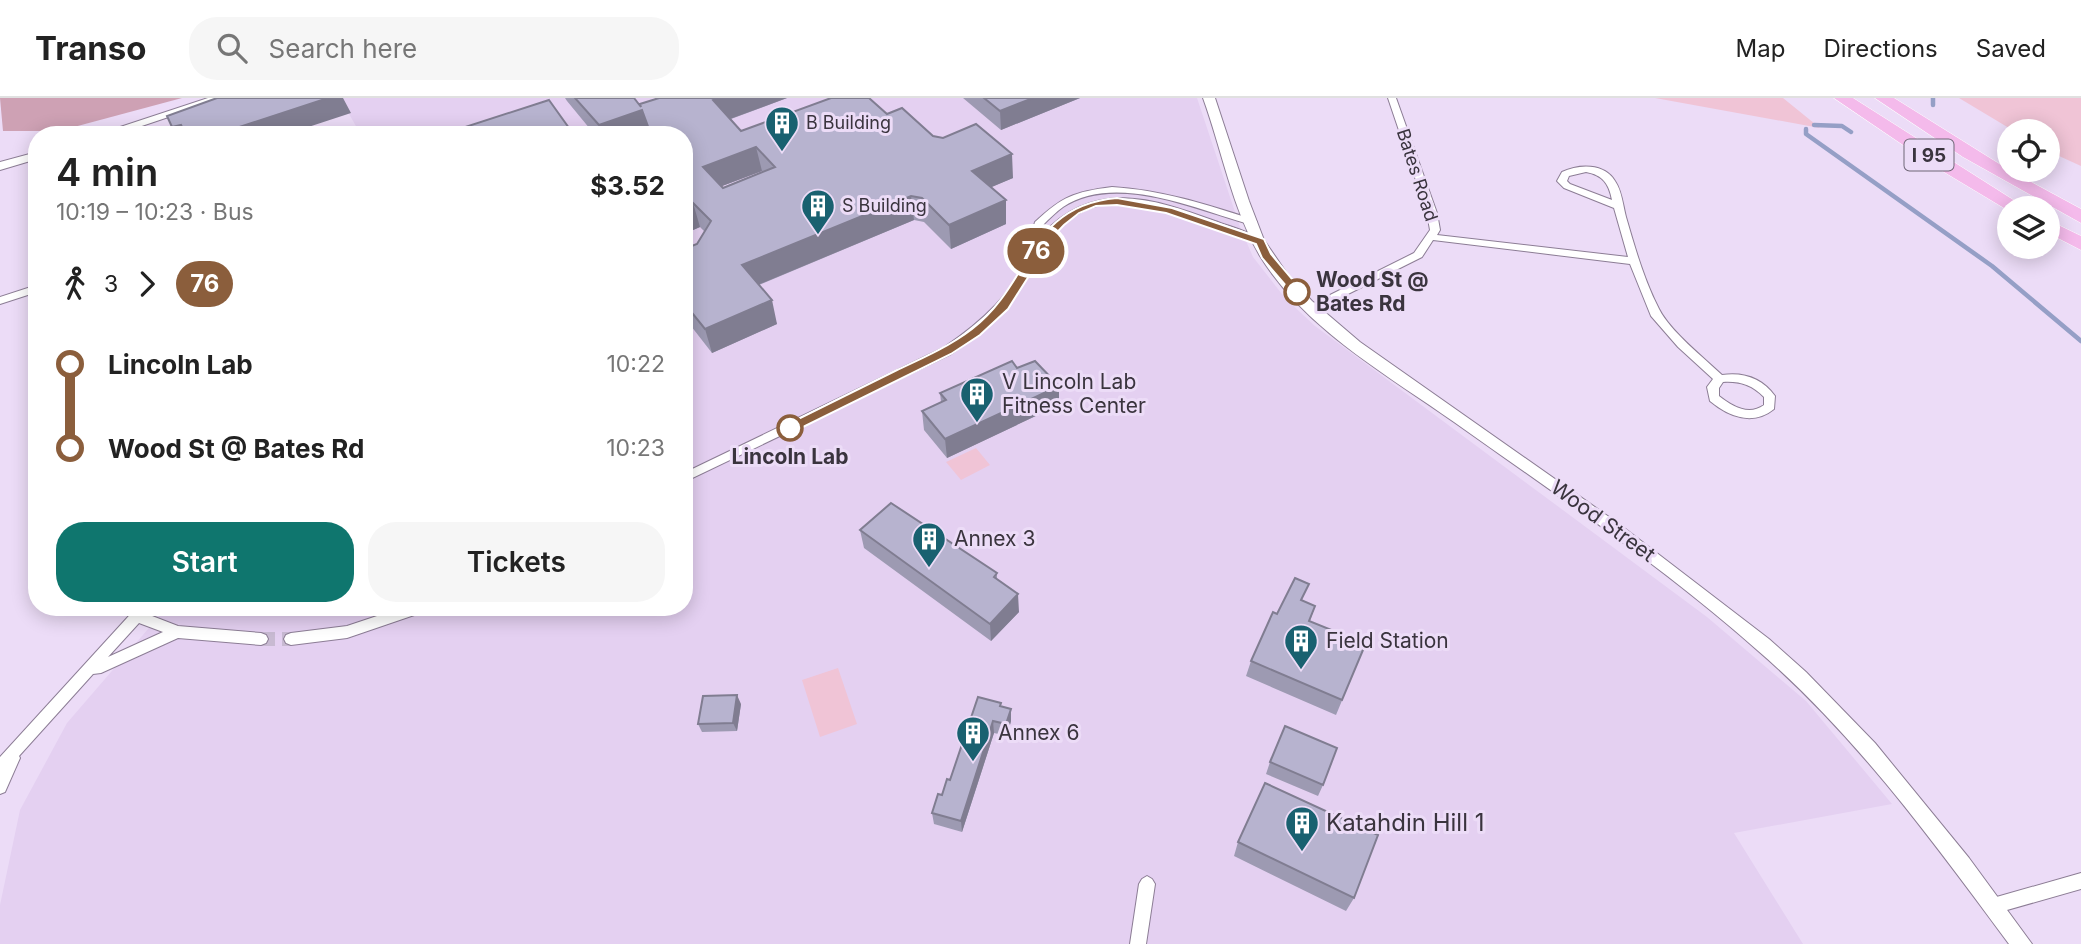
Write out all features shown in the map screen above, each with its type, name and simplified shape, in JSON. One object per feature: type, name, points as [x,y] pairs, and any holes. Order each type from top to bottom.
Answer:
[{"type":"highway","name":"I 95","points":[[1843,98],[1997,196]]},
{"type":"highway","name":"I 95","points":[[1883,98],[1969,153],[2081,217]]},
{"type":"highway","points":[[2060,233],[2081,244]]},
{"type":"street","points":[[130,126],[219,98]]},
{"type":"street","name":"Wood Street","points":[[1209,98],[1266,255],[1312,308],[1373,358],[1655,558],[1764,645],[1828,703],[1886,767],[2022,944]]},
{"type":"street","name":"Bates Road","points":[[1312,308],[1418,255],[1435,230],[1432,213],[1392,98]]},
{"type":"street","points":[[0,166],[28,158]]},
{"type":"street","points":[[1618,205],[1567,186],[1562,181],[1565,174],[1580,168],[1601,174],[1614,188],[1634,261],[1655,313],[1682,344],[1720,379],[1738,377],[1753,382],[1765,390],[1770,406],[1764,413],[1752,415],[1725,408],[1714,398],[1713,387],[1720,379]]},
{"type":"street","points":[[693,474],[947,351],[976,332],[1004,306],[1029,268],[1038,246],[1038,224],[1048,212],[1063,202],[1105,190],[1130,190],[1161,195],[1252,222]]},
{"type":"street","points":[[1038,246],[1075,211],[1094,203],[1117,201],[1168,210],[1260,242]]},
{"type":"street","points":[[1431,237],[1634,261]]},
{"type":"street","points":[[0,301],[28,291]]},
{"type":"street","points":[[0,766],[138,616]]},
{"type":"street","points":[[148,616],[177,632],[261,639]]},
{"type":"street","points":[[291,639],[347,632],[394,616]]},
{"type":"street","points":[[87,674],[117,657],[177,632]]},
{"type":"street","points":[[0,787],[18,748]]},
{"type":"street","points":[[1993,906],[2081,881]]},
{"type":"street","points":[[1138,944],[1147,884]]},
{"type":"shaded area","points":[[0,98],[182,98],[78,126],[28,126],[28,131],[3,131]]},
{"type":"shaded area","points":[[340,98],[1197,98],[1240,227],[1253,257],[1285,298],[1315,326],[1707,617],[1806,701],[1892,804],[1734,833],[1803,944],[0,944],[0,905],[20,810],[67,723],[159,616],[693,616],[693,126],[356,126]]},
{"type":"shaded area","points":[[1655,98],[1783,98],[1820,128]]},
{"type":"shaded area","points":[[1959,98],[2081,98],[2081,166],[2060,156],[2060,119],[1997,121]]},
{"type":"shaded area","points":[[976,448],[990,465],[961,480],[946,462]]},
{"type":"shaded area","points":[[838,668],[857,724],[820,737],[802,680]]},
{"type":"building","points":[[217,98],[328,98],[242,126],[172,126],[167,116]]},
{"type":"building","points":[[575,98],[634,98],[641,107],[640,104],[659,98],[717,98],[713,100],[741,131],[831,98],[869,98],[887,114],[902,108],[933,136],[943,138],[976,124],[1012,154],[972,171],[1006,200],[949,225],[922,198],[911,196],[742,265],[772,300],[705,329],[693,314],[693,246],[697,244],[711,221],[693,203],[693,126],[648,126],[642,110],[599,125]],"holes":[[[756,147],[775,167],[723,188],[703,167]]]},
{"type":"building","points":[[984,98],[1033,98],[1000,111]]},
{"type":"building","points":[[549,100],[568,126],[468,126]]},
{"type":"building","points":[[1012,361],[1017,368],[1035,361],[1059,386],[945,439],[922,411],[946,400],[940,393]]},
{"type":"building","name":"Annex 3","points":[[891,503],[997,573],[994,577],[1018,594],[990,624],[860,530]]},
{"type":"building","points":[[1295,578],[1309,584],[1301,600],[1315,606],[1309,621],[1344,635],[1342,641],[1363,650],[1342,700],[1251,661],[1273,612],[1277,614]]},
{"type":"building","points":[[737,695],[733,723],[698,724],[703,696]]},
{"type":"building","name":"Annex 6","points":[[978,697],[1001,703],[1000,706],[1011,709],[1006,724],[993,721],[961,821],[932,813],[938,794],[942,795],[947,779],[950,780]]},
{"type":"building","points":[[1285,726],[1337,748],[1323,785],[1270,762]]},
{"type":"building","name":"Katahdin Hill 1","points":[[1265,783],[1378,835],[1354,898],[1238,842]]},
{"type":"waterway","points":[[1933,98],[1933,105]]},
{"type":"waterway","points":[[1814,125],[1842,126],[1851,132]]},
{"type":"waterway","points":[[1806,129],[1806,134],[1992,266],[2081,341]]},
{"type":"tunnel","points":[[261,639],[291,639]]},
{"type":"bus line","name":"76","points":[[790,428],[947,351],[976,332],[1004,306],[1029,268],[1038,246],[1060,222],[1075,211],[1094,203],[1117,201],[1168,210],[1215,224],[1260,242],[1266,255],[1297,292]]},
{"type":"place","name":"B Building","points":[[782,153]]},
{"type":"place","name":"S Building","points":[[818,236]]},
{"type":"place","name":"Wood St @ Bates Rd","points":[[1297,292]]},
{"type":"place","name":"V Lincoln Lab Fitness Center","points":[[977,424]]},
{"type":"place","name":"Lincoln Lab","points":[[790,428]]},
{"type":"place","name":"Annex 3","points":[[929,569]]},
{"type":"place","name":"Field Station","points":[[1301,671]]},
{"type":"place","name":"Annex 6","points":[[973,763]]},
{"type":"place","name":"Katahdin Hill 1","points":[[1302,853]]}]
